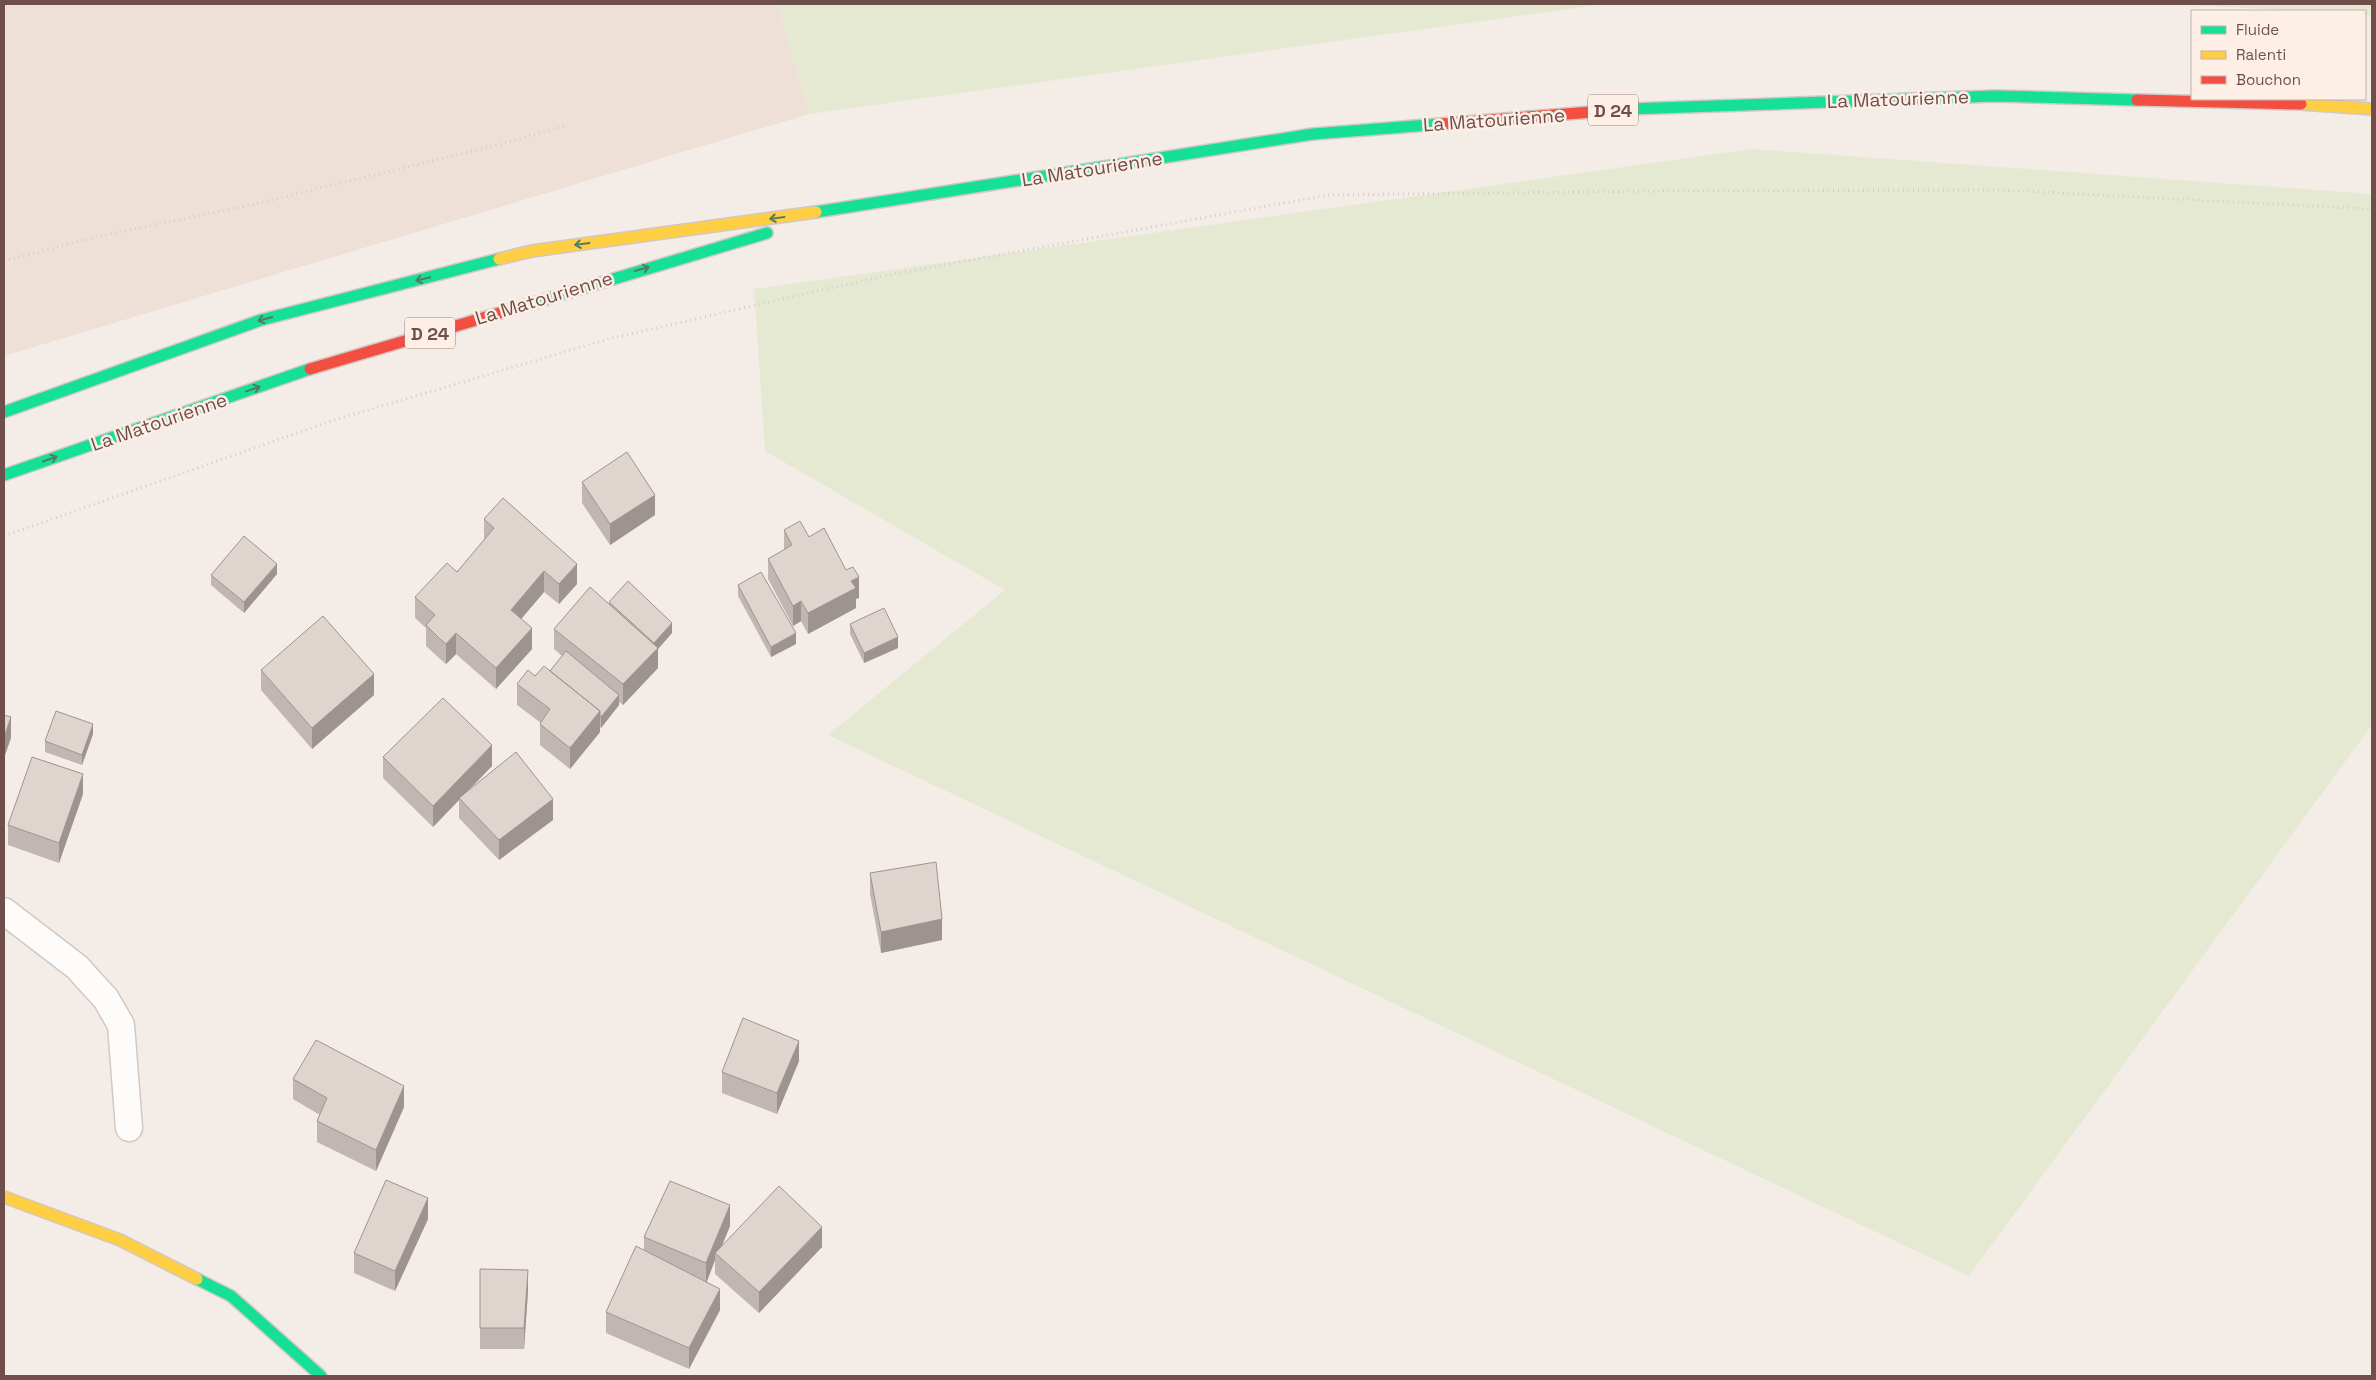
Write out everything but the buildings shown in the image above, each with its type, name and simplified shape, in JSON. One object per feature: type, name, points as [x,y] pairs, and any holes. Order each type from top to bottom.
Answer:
[{"type":"main road","name":"La Matourienne","points":[[4,412],[261,320],[532,251],[860,206],[1313,134],[1670,106],[1995,96],[2314,104],[2372,109]]},
{"type":"main road","name":"La Matourienne","points":[[4,475],[314,368],[860,206]]},
{"type":"main road","points":[[4,1197],[120,1240],[231,1296],[321,1376]]},
{"type":"lane","points":[[4,911],[77,967],[106,998],[120,1025],[129,1128]]},
{"type":"path","points":[[4,261],[108,234],[242,207],[490,148],[568,125]]},
{"type":"path","points":[[4,536],[331,421],[608,339],[883,276],[1328,195],[1670,190],[2000,190],[2372,210]]},
{"type":"shaded area","points":[[4,4],[778,4],[809,114],[4,356]]},
{"type":"green space","points":[[778,4],[1605,4],[809,114]]},
{"type":"green space","points":[[2172,4],[2372,4],[2372,15],[2366,15],[2366,10],[2284,10]]},
{"type":"green space","points":[[1752,149],[2372,194],[2372,725],[1969,1276],[828,735],[1005,590],[765,451],[754,289]]},
{"type":"traffic: fast","points":[[1629,109],[1995,96],[2137,100]]},
{"type":"traffic: fast","points":[[816,212],[1313,134],[1441,124]]},
{"type":"traffic: fast","points":[[530,304],[767,233]]},
{"type":"traffic: fast","points":[[4,412],[261,320],[499,259]]},
{"type":"traffic: fast","points":[[4,475],[310,369]]},
{"type":"traffic: fast","points":[[197,1279],[231,1296],[321,1376]]},
{"type":"traffic: slow","points":[[2301,104],[2372,109]]},
{"type":"traffic: slow","points":[[499,259],[532,251],[816,212]]},
{"type":"traffic: slow","points":[[4,1197],[120,1240],[197,1279]]},
{"type":"traffic: jam","points":[[2137,100],[2301,104]]},
{"type":"traffic: jam","points":[[1441,124],[1629,109]]},
{"type":"traffic: jam","points":[[310,369],[530,304]]}]
